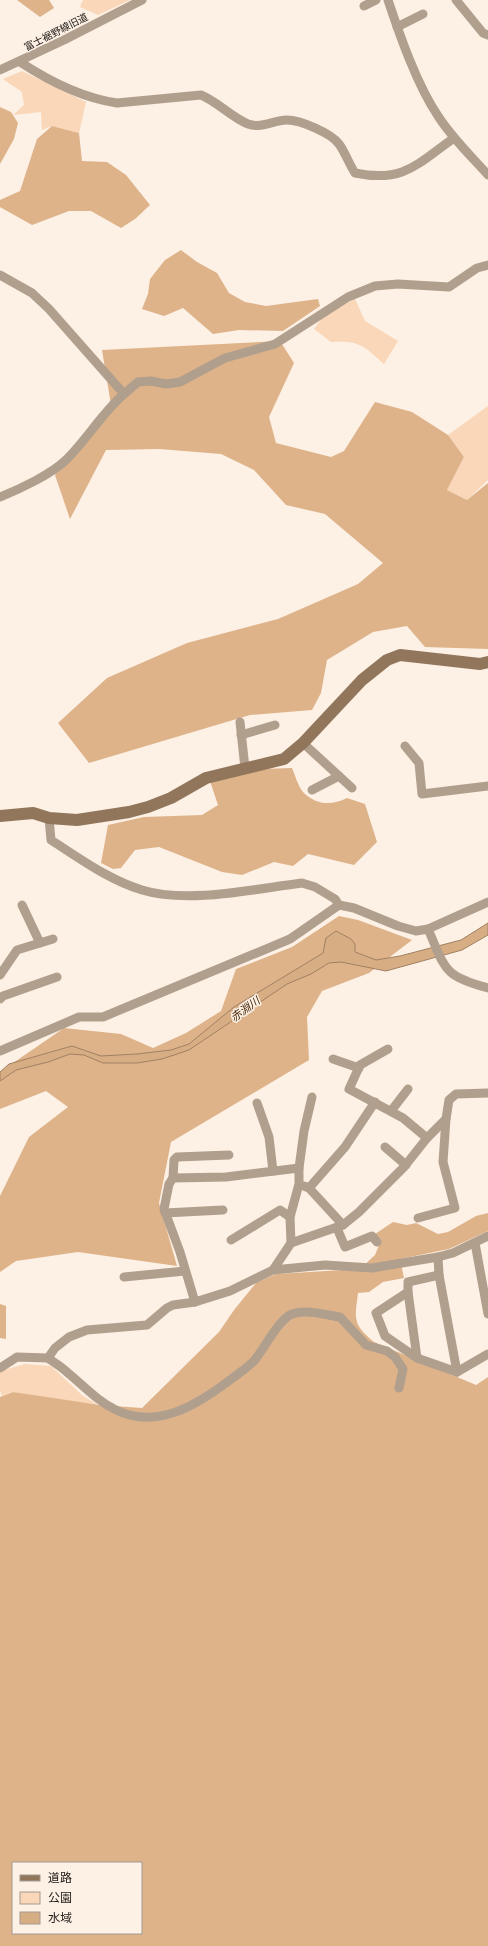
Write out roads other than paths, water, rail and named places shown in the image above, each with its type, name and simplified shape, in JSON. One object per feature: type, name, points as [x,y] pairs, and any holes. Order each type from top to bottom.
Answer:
[{"type":"street","name":"富士裾野線旧道","points":[[0,70],[20,62],[142,0]]},
{"type":"street","points":[[364,6],[376,0]]},
{"type":"street","points":[[388,0],[397,27],[437,116],[454,138],[488,175]]},
{"type":"street","points":[[456,0],[483,33],[488,35]]},
{"type":"street","points":[[397,27],[423,14]]},
{"type":"street","points":[[20,62],[34,71],[83,95],[104,101],[117,102],[201,95],[214,100],[248,124],[259,126],[287,120],[301,123],[327,133],[339,143],[355,173],[371,176],[390,176],[404,172],[454,138]]},
{"type":"street","points":[[0,497],[53,470],[67,459],[111,405],[138,382],[151,381],[166,384],[180,382],[225,358],[276,344],[348,297],[376,286],[398,284],[449,287],[477,268],[488,265]]},
{"type":"street","points":[[0,275],[32,294],[49,308],[124,394]]},
{"type":"street","points":[[0,816],[33,814],[49,818],[77,820],[142,809],[171,798],[206,778],[284,759],[303,743],[362,680],[387,660],[400,655],[480,664],[488,662]]},
{"type":"street","points":[[240,722],[245,768]]},
{"type":"street","points":[[241,735],[275,725]]},
{"type":"street","points":[[303,743],[352,788]]},
{"type":"street","points":[[405,746],[419,763],[422,794],[488,786]]},
{"type":"street","points":[[312,790],[339,776]]},
{"type":"street","points":[[49,818],[51,840],[113,878],[141,890],[164,895],[194,895],[302,884],[315,887],[335,899],[339,905],[354,908],[398,926],[416,931],[428,929],[488,902]]},
{"type":"street","points":[[22,905],[40,943]]},
{"type":"street","points":[[0,1051],[80,1017],[103,1017],[290,939],[339,905]]},
{"type":"street","points":[[428,929],[444,966],[453,975],[463,981],[488,988]]},
{"type":"street","points":[[0,975],[17,950],[53,939]]},
{"type":"street","points":[[1,994],[57,977]]},
{"type":"street","points":[[388,1049],[360,1065],[349,1089],[403,1118],[427,1138]]},
{"type":"street","points":[[333,1060],[359,1068]]},
{"type":"street","points":[[391,1111],[408,1089]]},
{"type":"street","points":[[418,1218],[455,1208],[443,1162],[449,1100],[456,1094],[488,1093]]},
{"type":"street","points":[[273,1270],[291,1243],[290,1217],[299,1184],[299,1168],[304,1131],[312,1097]]},
{"type":"street","points":[[310,1188],[345,1147],[375,1102]]},
{"type":"street","points":[[257,1103],[269,1137],[273,1171]]},
{"type":"street","points":[[291,1243],[340,1227],[359,1212],[406,1165],[427,1138],[446,1119]]},
{"type":"street","points":[[385,1147],[406,1165]]},
{"type":"street","points":[[195,1302],[164,1209],[168,1184],[172,1178],[174,1160],[176,1156],[229,1155]]},
{"type":"street","points":[[172,1178],[226,1177],[299,1168]]},
{"type":"street","points":[[299,1184],[310,1188],[340,1227],[345,1247],[372,1236],[377,1242]]},
{"type":"street","points":[[165,1213],[222,1210]]},
{"type":"street","points":[[231,1240],[280,1210],[290,1217]]},
{"type":"street","points":[[48,1358],[55,1348],[74,1335],[87,1330],[147,1325],[167,1308],[173,1305],[195,1302],[230,1291],[273,1270],[325,1265],[372,1268],[438,1258],[488,1236]]},
{"type":"street","points":[[475,1243],[488,1314]]},
{"type":"street","points":[[438,1258],[439,1275],[457,1372]]},
{"type":"street","points":[[124,1277],[185,1271]]},
{"type":"street","points":[[417,1358],[408,1282],[439,1275]]},
{"type":"street","points":[[408,1292],[376,1313],[385,1336],[417,1358],[457,1372],[488,1354]]},
{"type":"street","points":[[0,1368],[17,1357],[48,1358],[68,1372],[86,1390],[116,1410],[136,1416],[157,1417],[169,1415],[189,1407],[247,1367],[267,1344],[278,1326],[290,1315],[301,1312],[340,1317],[366,1345],[387,1351],[395,1357],[403,1369],[399,1388]]},
{"type":"water","name":"赤淵川","points":[[488,923],[488,935],[462,950],[386,971],[341,962],[329,963],[311,974],[287,984],[189,1050],[162,1059],[137,1063],[103,1063],[84,1055],[70,1054],[48,1062],[16,1070],[0,1081],[0,1072],[9,1064],[72,1046],[101,1056],[171,1050],[189,1044],[234,1007],[323,953],[326,938],[336,931],[351,939],[355,944],[355,952],[376,960],[400,956],[461,940]]}]
